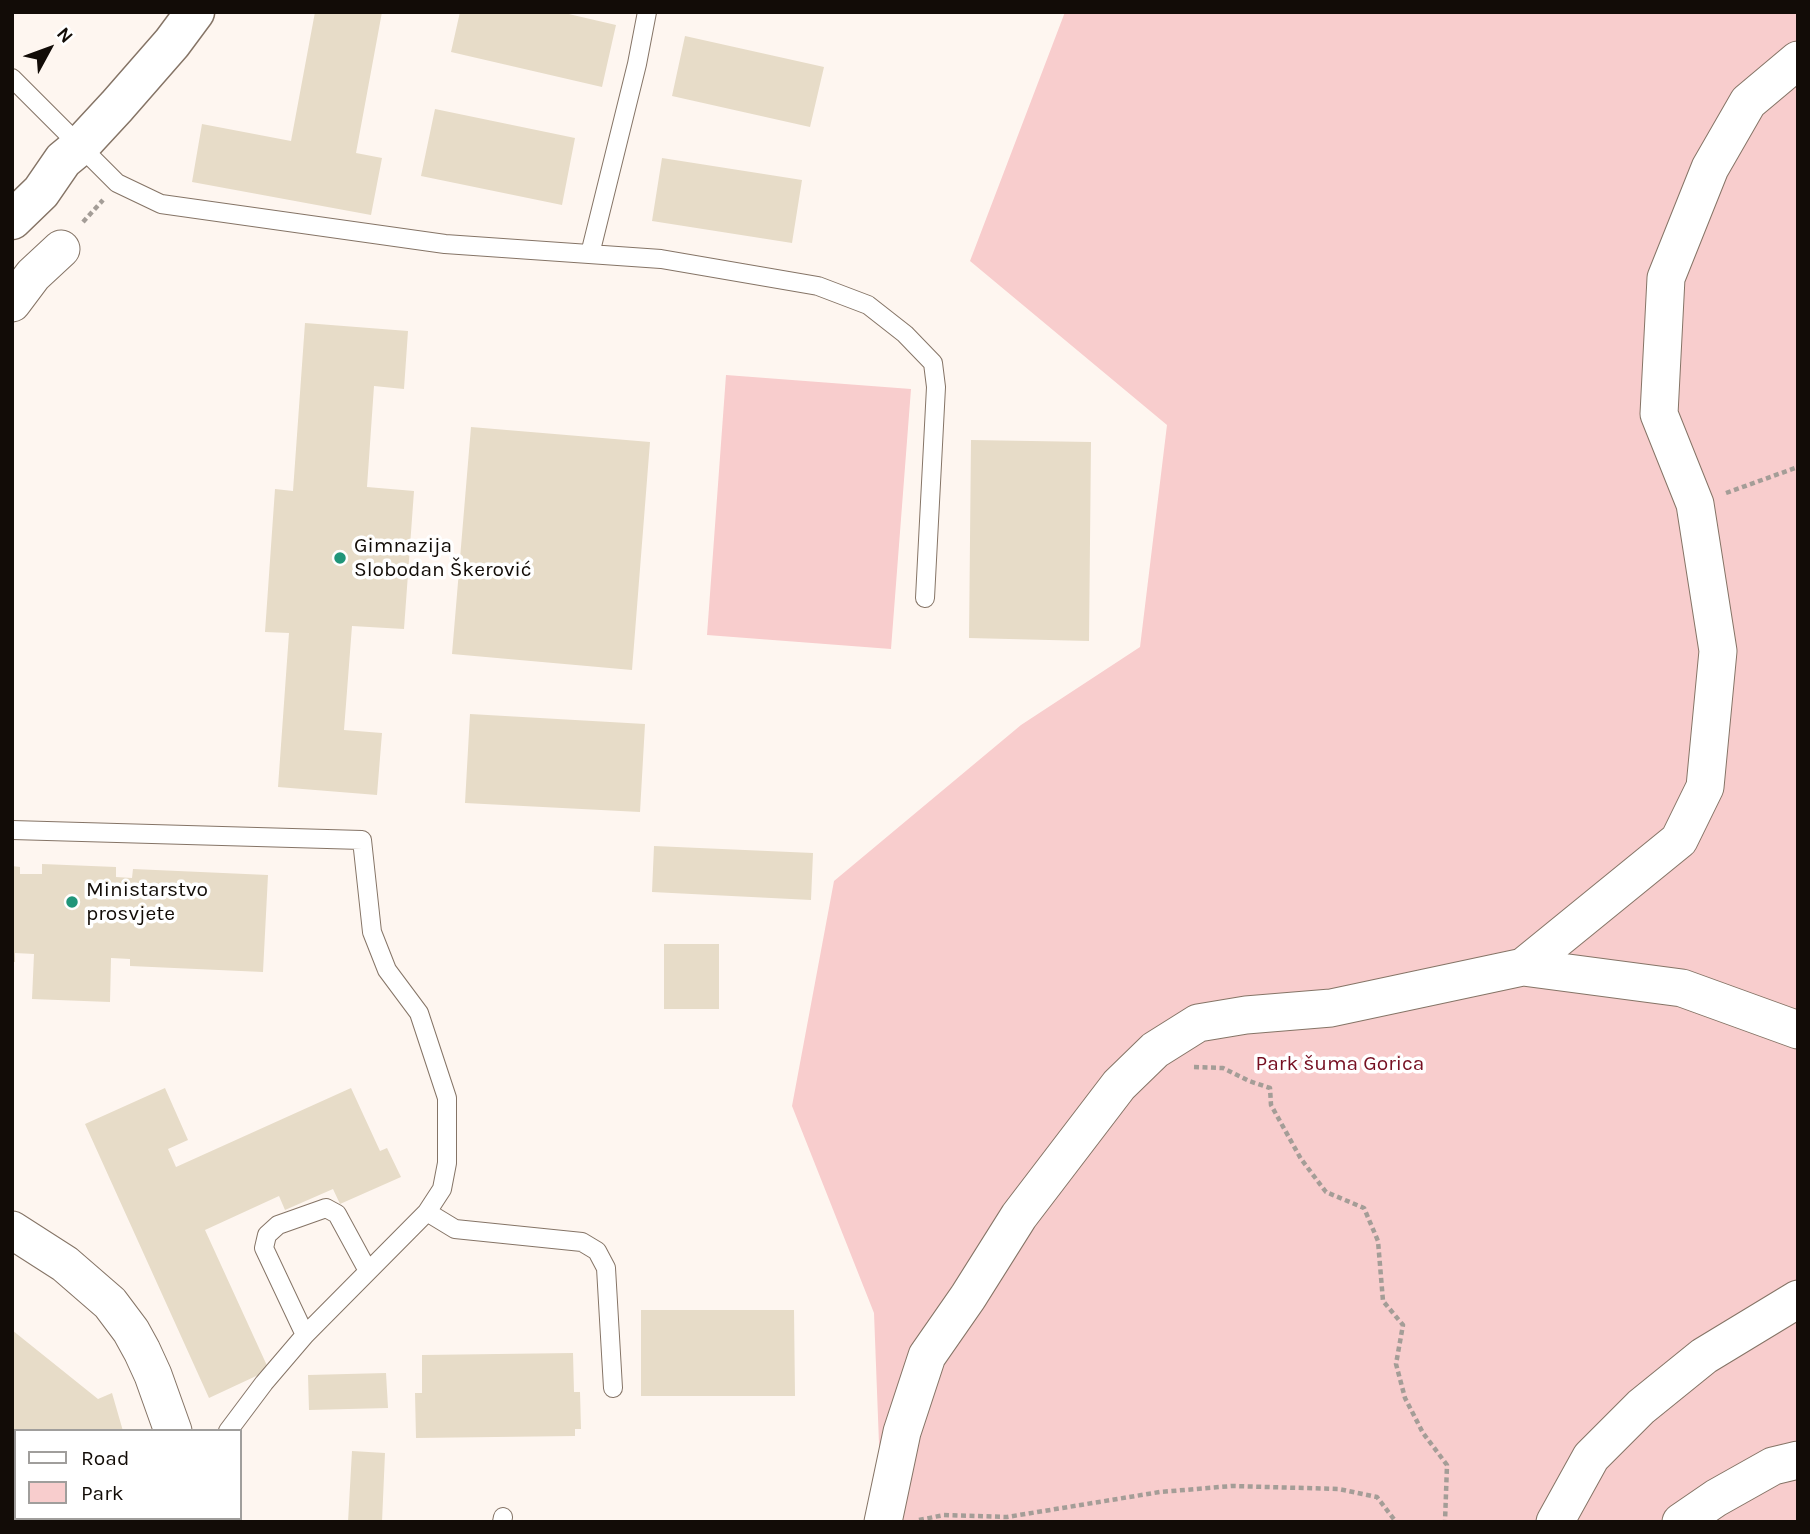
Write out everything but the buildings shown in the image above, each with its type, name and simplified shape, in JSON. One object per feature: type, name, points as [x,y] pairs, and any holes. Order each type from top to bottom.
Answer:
[{"type":"street","points":[[12,220],[41,192],[72,153],[172,43],[195,12]]},
{"type":"street","points":[[1523,967],[1679,840],[1705,787],[1718,651],[1695,504],[1659,414],[1666,278],[1710,168],[1748,102],[1798,60]]},
{"type":"street","points":[[12,184],[72,153]]},
{"type":"street","points":[[12,303],[33,275],[61,249]]},
{"type":"street","points":[[883,1522],[902,1432],[927,1356],[968,1297],[1018,1216],[1119,1084],[1155,1050],[1198,1023],[1246,1015],[1331,1008],[1523,967],[1682,988],[1798,1030]]},
{"type":"street","points":[[12,1230],[65,1264],[110,1303],[131,1331],[153,1375],[168,1415]]},
{"type":"street","points":[[1555,1522],[1591,1457],[1642,1407],[1704,1356],[1798,1299]]},
{"type":"street","points":[[1681,1522],[1716,1498],[1773,1466],[1798,1460]]},
{"type":"lane","points":[[590,254],[637,64],[647,12]]},
{"type":"lane","points":[[12,78],[72,153],[117,183],[161,204],[445,244],[661,259],[818,286],[868,305],[905,334],[933,363],[936,387],[925,598]]},
{"type":"lane","points":[[12,830],[362,840],[372,932],[387,970],[419,1013],[447,1098],[447,1163],[442,1189],[427,1212],[305,1335],[230,1429]]},
{"type":"lane","points":[[305,1335],[264,1248],[267,1235],[278,1225],[326,1208],[337,1214],[368,1271]]},
{"type":"lane","points":[[427,1212],[455,1229],[582,1242],[597,1251],[606,1268],[613,1388]]},
{"type":"lane","points":[[217,1429],[249,1403]]},
{"type":"lane","points":[[168,1415],[190,1429]]},
{"type":"path","points":[[61,249],[117,183]]},
{"type":"path","points":[[1695,504],[1798,467]]},
{"type":"path","points":[[1155,1050],[1195,1067],[1223,1068],[1270,1088],[1270,1105],[1301,1158],[1326,1192],[1364,1208],[1378,1241],[1383,1301],[1403,1325],[1396,1364],[1405,1398],[1423,1433],[1447,1465],[1445,1522]]},
{"type":"path","points":[[906,1522],[944,1515],[1006,1517],[1160,1492],[1232,1486],[1339,1489],[1377,1497],[1396,1522]]},
{"type":"green space","name":"Park šuma Gorica","points":[[1065,12],[1798,12],[1798,1522],[882,1522],[874,1313],[792,1106],[834,881],[1021,725],[1140,647],[1167,425],[970,261]]},
{"type":"green space","points":[[726,375],[911,389],[891,649],[707,635]]},
{"type":"place","name":"Gimnazija Slobodan Škerović","points":[[340,558]]},
{"type":"place","name":"Ministarstvo prosvjete","points":[[72,902]]}]
